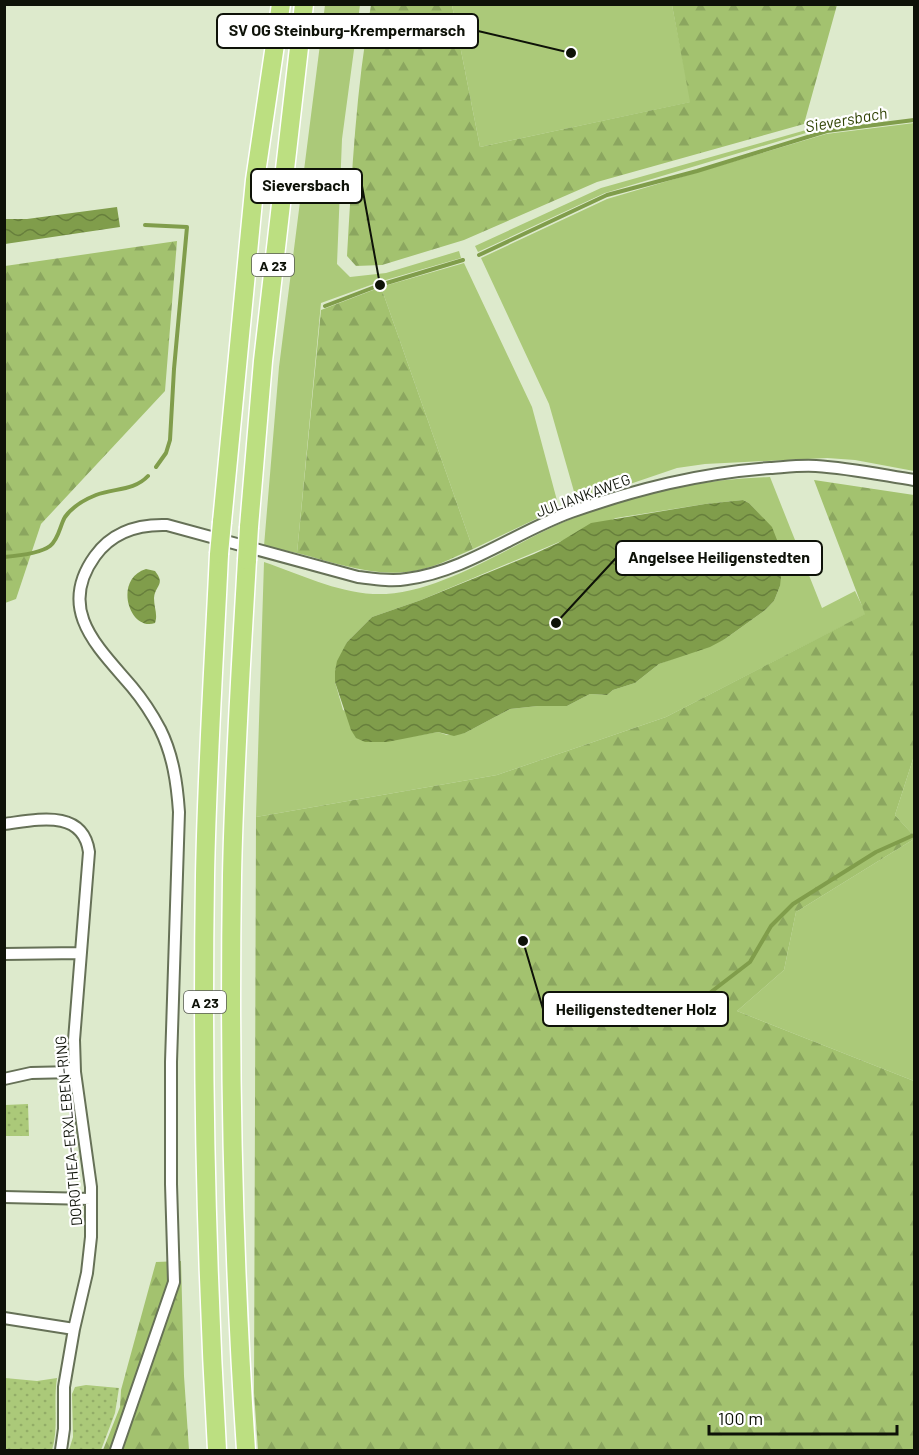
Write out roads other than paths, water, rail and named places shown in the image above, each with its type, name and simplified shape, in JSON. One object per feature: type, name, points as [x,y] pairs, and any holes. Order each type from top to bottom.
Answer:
[{"type":"highway","name":"A 23","points":[[217,1450],[209,1316],[204,1092],[210,720],[219,554],[255,180],[280,4]]},
{"type":"highway","name":"A 23","points":[[246,1450],[237,1314],[231,1092],[232,863],[249,527],[264,349],[304,4]]},
{"type":"street","name":"JULIANKAWEG","points":[[116,1450],[175,1275],[171,1185],[171,1062],[179,812],[175,771],[164,738],[146,706],[96,645],[81,616],[80,592],[92,560],[99,550],[113,538],[142,526],[167,525],[358,577],[377,580],[407,579],[446,569],[569,513],[631,492],[684,478],[740,470],[812,466],[844,468],[915,480]]},
{"type":"street","name":"DOROTHEA-ERXLEBEN-RING","points":[[4,824],[46,820],[62,821],[77,826],[88,842],[89,856],[74,1040],[75,1072],[91,1198],[89,1263],[64,1387],[64,1429],[61,1450]]},
{"type":"street","points":[[4,954],[81,953]]},
{"type":"street","points":[[4,1079],[31,1073],[75,1072]]},
{"type":"street","points":[[4,1197],[91,1198]]},
{"type":"street","points":[[4,1318],[74,1329]]},
{"type":"water","points":[[117,207],[120,227],[5,244],[5,219],[27,219]]},
{"type":"water","points":[[743,500],[749,503],[772,527],[779,545],[782,567],[780,586],[774,601],[764,611],[725,639],[710,647],[659,664],[635,683],[613,690],[607,695],[590,694],[567,706],[510,709],[465,733],[454,736],[438,732],[387,742],[365,742],[356,738],[351,730],[335,682],[335,671],[337,661],[347,642],[372,617],[421,600],[534,554],[558,543],[591,523]]},
{"type":"water","points":[[146,569],[155,571],[160,582],[154,598],[155,623],[146,624],[132,613],[127,593],[136,575]]},
{"type":"waterway","name":"Sieversbach","points":[[479,255],[607,195],[697,171],[827,131],[914,120]]},
{"type":"waterway","points":[[145,225],[187,227],[170,440],[166,453],[156,467]]},
{"type":"waterway","name":"Sieversbach","points":[[325,306],[380,285],[463,260]]},
{"type":"waterway","name":"Sieversbach","points":[[4,557],[41,551],[50,546],[65,517],[79,504],[96,495],[130,487],[148,476]]},
{"type":"waterway","points":[[711,992],[750,962],[771,926],[793,904],[876,852],[914,835]]},
{"type":"place","name":"SV OG Steinburg-Krempermarsch","points":[[571,53]]},
{"type":"place","name":"Sieversbach","points":[[380,285]]},
{"type":"place","name":"Angelsee Heiligenstedten","points":[[556,623]]},
{"type":"place","name":"Heiligenstedtener Holz","points":[[523,941]]}]
